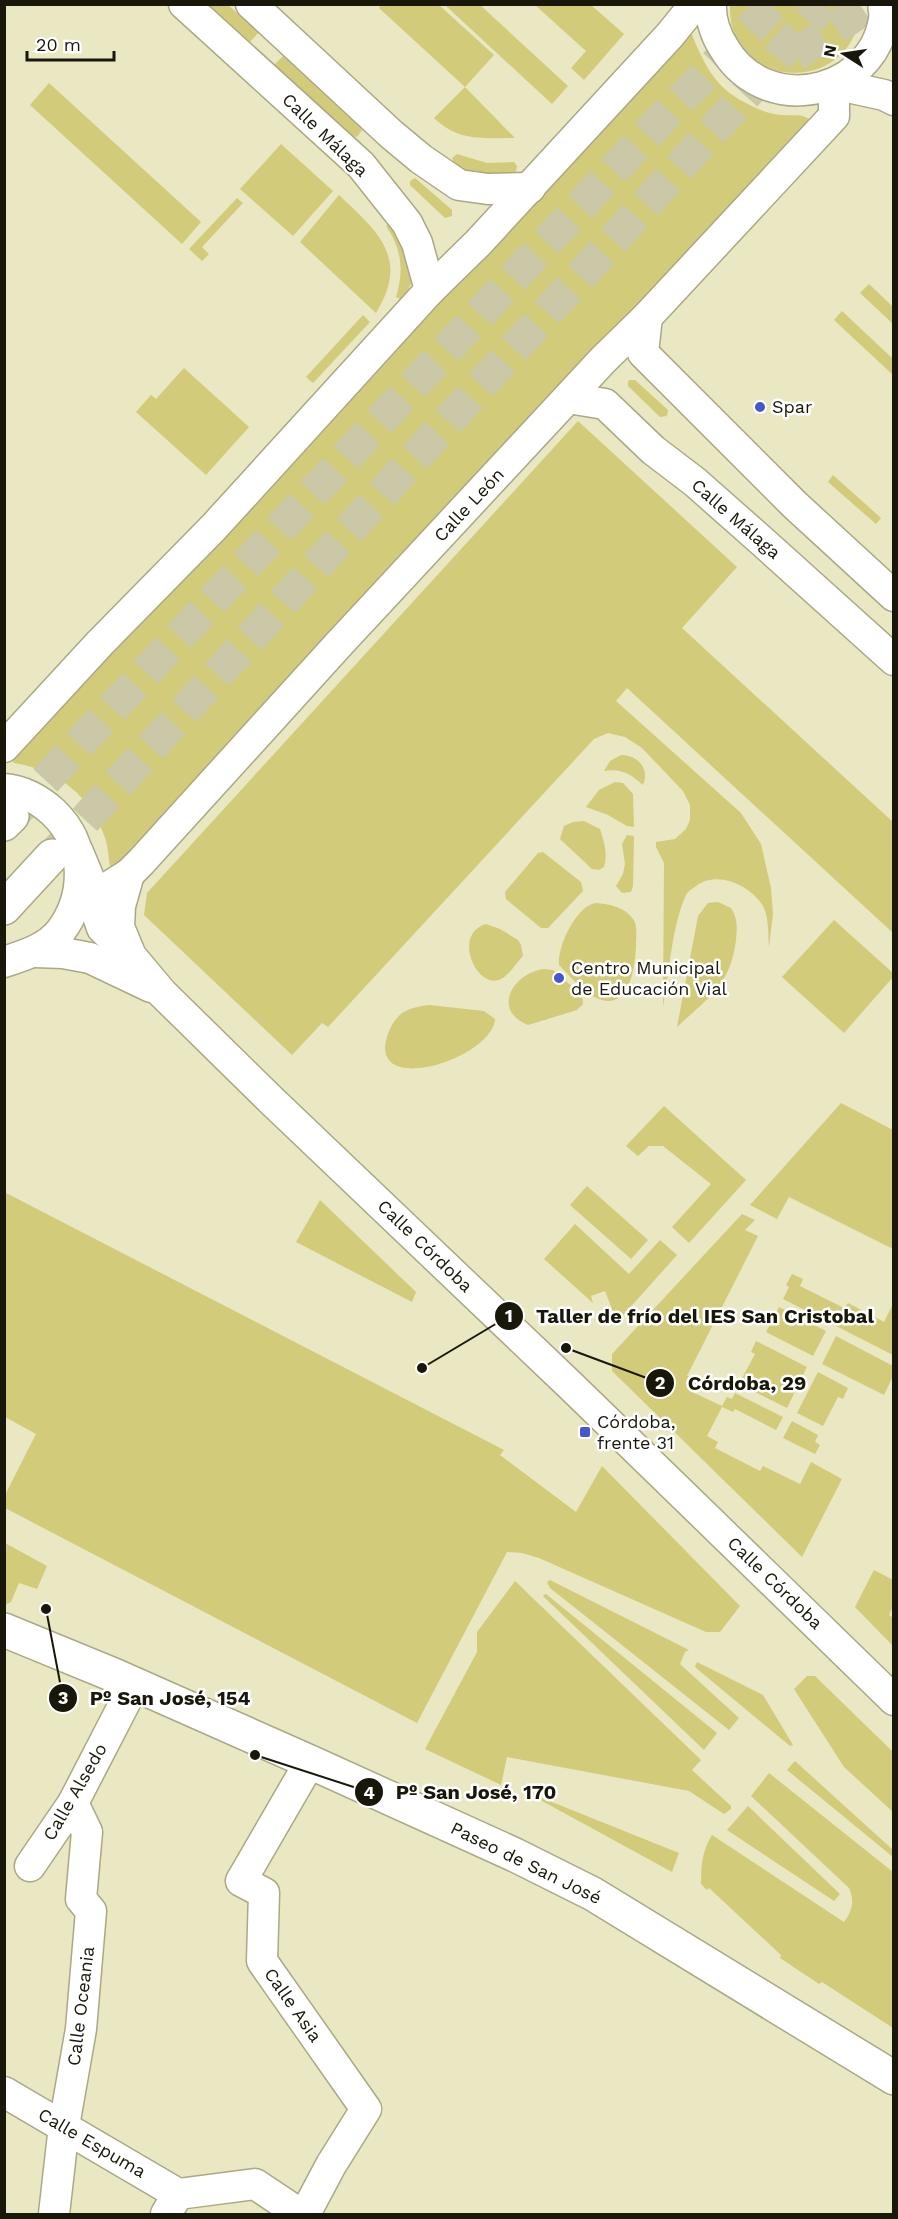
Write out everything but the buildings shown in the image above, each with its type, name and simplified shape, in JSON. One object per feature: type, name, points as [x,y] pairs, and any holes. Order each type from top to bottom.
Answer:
[{"type":"main road","points":[[4,908],[65,854]]},
{"type":"main road","name":"Paseo de San José","points":[[4,1630],[310,1762],[515,1855],[593,1894],[894,2078]]},
{"type":"street","name":"Calle Málaga","points":[[184,4],[361,165],[406,223],[417,243],[430,290]]},
{"type":"street","points":[[251,4],[391,134],[421,159],[459,185],[488,189],[530,188]]},
{"type":"street","points":[[4,747],[100,643],[214,527],[430,290],[530,188],[670,35],[695,4]]},
{"type":"street","points":[[711,4],[717,37],[731,61],[752,79],[778,90],[806,92],[834,84],[854,71],[870,53],[881,32],[888,10]]},
{"type":"street","points":[[834,84],[884,95],[894,100]]},
{"type":"street","name":"Calle León","points":[[85,900],[129,874],[603,360],[647,317],[834,116],[834,84]]},
{"type":"street","points":[[647,317],[643,353],[795,505],[894,596]]},
{"type":"street","name":"Calle Málaga","points":[[568,398],[605,404],[653,450],[729,513],[894,660]]},
{"type":"street","points":[[4,962],[35,952],[59,933],[85,900],[81,880],[65,854],[65,824],[42,802],[13,789],[7,810]]},
{"type":"street","name":"Calle Córdoba","points":[[129,874],[120,906],[119,927],[131,956]]},
{"type":"street","name":"Calle Córdoba","points":[[85,900],[97,913],[102,928],[131,956],[162,993],[894,1700]]},
{"type":"street","name":"Calle Córdoba","points":[[35,952],[63,953],[90,958],[162,993]]},
{"type":"street","name":"Calle Alsedo","points":[[30,1866],[73,1803],[135,1685]]},
{"type":"street","name":"Calle Asia","points":[[305,2214],[366,2109],[262,1961],[264,1893],[241,1881],[310,1762]]},
{"type":"street","name":"Calle Oceania","points":[[54,2214],[64,2126],[81,2029],[91,1911],[81,1899],[87,1832],[73,1803]]},
{"type":"street","name":"Calle Espuma","points":[[4,2092],[64,2126],[172,2204]]},
{"type":"street","points":[[172,2204],[255,2184],[300,2214]]},
{"type":"shaded area","points":[[209,5],[228,5],[259,32],[250,42]]},
{"type":"shaded area","points":[[380,5],[439,5],[494,55],[465,87],[379,8]]},
{"type":"shaded area","points":[[445,5],[480,5],[568,86],[552,104]]},
{"type":"shaded area","points":[[535,5],[591,5],[624,34],[584,80],[571,68],[586,51]]},
{"type":"shaded area","points":[[730,5],[860,5],[854,35],[839,56],[818,69],[794,73],[770,69],[749,56],[735,35]]},
{"type":"shaded area","points":[[690,30],[710,72],[735,97],[768,112],[802,116],[809,119],[811,124],[126,868],[111,870],[105,838],[99,823],[82,798],[58,779],[45,772],[14,763],[10,758]]},
{"type":"shaded area","points":[[283,56],[360,126],[362,130],[357,137],[352,136],[274,65]]},
{"type":"shaded area","points":[[49,83],[201,222],[182,244],[30,105]]},
{"type":"shaded area","points":[[465,87],[515,138],[482,138],[462,135],[443,126],[434,118]]},
{"type":"shaded area","points":[[281,144],[333,191],[293,236],[240,189]]},
{"type":"shaded area","points":[[457,154],[487,163],[514,162],[517,166],[516,172],[492,175],[469,172],[455,165],[452,158]]},
{"type":"shaded area","points":[[415,178],[452,210],[452,216],[445,218],[410,185],[410,181]]},
{"type":"shaded area","points":[[339,195],[377,234],[390,261],[390,277],[386,294],[376,313],[300,242]]},
{"type":"shaded area","points":[[237,198],[243,203],[202,247],[209,254],[202,261],[189,249]]},
{"type":"shaded area","points":[[394,219],[401,228],[412,280],[404,301],[396,297],[401,269],[400,260],[395,243],[386,226]]},
{"type":"shaded area","points":[[869,284],[893,307],[893,324],[860,293]]},
{"type":"shaded area","points":[[842,311],[893,359],[893,375],[834,320]]},
{"type":"shaded area","points":[[363,315],[370,322],[313,383],[306,377]]},
{"type":"shaded area","points":[[184,368],[249,427],[206,475],[136,412],[151,395],[156,399]]},
{"type":"shaded area","points":[[630,380],[635,380],[668,410],[667,416],[660,417],[628,386]]},
{"type":"shaded area","points":[[578,421],[737,567],[682,628],[893,822],[893,933],[627,688],[616,701],[741,813],[761,844],[771,888],[773,914],[769,947],[765,910],[757,898],[742,886],[732,882],[714,879],[704,881],[689,891],[681,907],[663,1007],[664,863],[656,842],[675,839],[686,829],[690,820],[690,805],[683,791],[642,748],[625,737],[608,733],[594,739],[328,1027],[322,1023],[292,1055],[144,915],[147,893]]},
{"type":"shaded area","points":[[833,475],[881,518],[876,524],[828,482]]},
{"type":"shaded area","points":[[621,755],[633,757],[644,768],[643,785],[625,773],[616,770],[604,771],[610,761]]},
{"type":"shaded area","points":[[615,782],[623,783],[633,794],[634,827],[586,807],[599,790]]},
{"type":"shaded area","points":[[584,821],[600,829],[606,857],[604,867],[599,870],[592,869],[560,839],[564,826]]},
{"type":"shaded area","points":[[627,835],[634,836],[633,886],[631,892],[622,893],[616,886],[623,874],[625,864],[622,844]]},
{"type":"shaded area","points":[[543,852],[581,882],[583,891],[548,928],[541,928],[506,899],[505,892],[538,853]]},
{"type":"shaded area","points":[[718,902],[731,908],[736,920],[736,940],[729,969],[716,990],[677,1027],[698,916],[708,903]]},
{"type":"shaded area","points":[[596,903],[611,905],[626,912],[635,922],[636,928],[636,946],[630,983],[619,998],[612,1001],[602,1000],[590,994],[559,965],[561,948],[575,918],[589,905]]},
{"type":"shaded area","points":[[834,920],[893,973],[893,977],[844,1033],[782,977]]},
{"type":"shaded area","points":[[486,924],[500,929],[518,940],[521,945],[523,956],[499,980],[490,980],[482,976],[471,959],[470,938],[476,930]]},
{"type":"shaded area","points":[[544,969],[553,970],[582,995],[583,1004],[577,1010],[528,1025],[517,1018],[511,1010],[510,993],[523,977]]},
{"type":"shaded area","points":[[429,1005],[484,1011],[495,1019],[488,1034],[473,1048],[453,1059],[430,1066],[409,1068],[393,1064],[385,1052],[392,1024],[404,1012]]},
{"type":"shaded area","points":[[841,1103],[893,1130],[893,1249],[789,1197],[777,1219],[750,1205]]},
{"type":"shaded area","points":[[664,1106],[746,1180],[689,1243],[672,1227],[711,1184],[663,1146],[649,1146],[638,1156],[626,1146]]},
{"type":"shaded area","points":[[587,1186],[648,1240],[631,1259],[570,1205]]},
{"type":"shaded area","points":[[6,1193],[504,1450],[500,1455],[576,1512],[602,1466],[740,1606],[720,1632],[706,1632],[539,1558],[507,1552],[417,1723],[5,1508],[5,1495],[36,1434],[5,1417],[4,1194]]},
{"type":"shaded area","points":[[320,1200],[416,1292],[412,1302],[296,1242]]},
{"type":"shaded area","points":[[742,1214],[755,1220],[745,1230],[758,1236],[687,1376],[697,1381],[692,1392],[722,1406],[727,1397],[732,1399],[735,1393],[783,1417],[776,1430],[735,1409],[733,1412],[722,1407],[707,1436],[718,1442],[715,1448],[760,1471],[763,1466],[800,1484],[811,1462],[842,1479],[802,1557],[612,1371],[612,1354]]},
{"type":"shaded area","points":[[575,1224],[629,1274],[660,1240],[677,1255],[617,1322],[605,1291],[591,1296],[593,1303],[544,1259]]},
{"type":"shaded area","points":[[792,1274],[803,1279],[800,1286],[844,1308],[848,1303],[884,1322],[893,1304],[893,1355],[783,1299],[789,1287],[786,1285]]},
{"type":"shaded area","points":[[779,1307],[826,1331],[813,1356],[766,1332]]},
{"type":"shaded area","points":[[836,1336],[893,1366],[893,1376],[884,1395],[822,1364]]},
{"type":"shaded area","points":[[756,1341],[807,1367],[787,1408],[739,1384],[755,1354],[751,1352]]},
{"type":"shaded area","points":[[818,1372],[848,1388],[843,1399],[838,1397],[823,1426],[797,1413]]},
{"type":"shaded area","points":[[792,1421],[818,1435],[815,1442],[820,1445],[815,1454],[783,1438]]},
{"type":"shaded area","points":[[5,1543],[47,1566],[37,1589],[19,1583],[11,1602],[5,1605]]},
{"type":"shaded area","points":[[874,1570],[893,1580],[893,1607],[889,1615],[893,1618],[893,1646],[855,1607]]},
{"type":"shaded area","points":[[550,1580],[689,1650],[685,1652],[680,1664],[739,1718],[729,1730],[550,1588],[547,1582]]},
{"type":"shaded area","points":[[515,1581],[701,1760],[692,1770],[731,1806],[731,1809],[724,1814],[689,1791],[507,1757],[501,1785],[425,1749],[477,1652],[477,1632]]},
{"type":"shaded area","points":[[546,1594],[717,1733],[704,1750],[544,1597],[543,1595]]},
{"type":"shaded area","points":[[697,1662],[763,1695],[793,1745],[790,1746],[696,1668]]},
{"type":"shaded area","points":[[807,1676],[815,1676],[893,1752],[893,1812],[844,1767],[794,1689]]},
{"type":"shaded area","points":[[795,1761],[893,1850],[893,1857],[787,1770]]},
{"type":"shaded area","points":[[769,1773],[893,1872],[893,2028],[780,1958],[781,1955],[709,1888],[707,1890],[701,1884],[703,1859],[712,1835],[844,1922],[847,1918],[852,1902],[849,1888],[751,1796]]},
{"type":"shaded area","points":[[522,1790],[679,1853],[672,1872]]},
{"type":"shaded area","points":[[748,1806],[840,1894],[834,1901],[727,1830]]},
{"type":"tunnel","points":[[12,816],[652,129],[774,4]]},
{"type":"tunnel","points":[[52,856],[749,91],[823,4]]},
{"type":"tunnel","points":[[795,55],[871,4]]},
{"type":"place","name":"Spar","points":[[760,407]]},
{"type":"place","name":"Centro Municipal de Educación Vial","points":[[559,978]]},
{"type":"place","name":"Córdoba, 29","points":[[566,1348]]},
{"type":"place","name":"Taller de frío del IES San Cristobal","points":[[422,1368]]},
{"type":"place","name":"Córdoba, frente 31","points":[[585,1432]]},
{"type":"place","name":"Pº San José, 154","points":[[46,1609]]},
{"type":"place","name":"Pº San José, 170","points":[[255,1755]]}]
